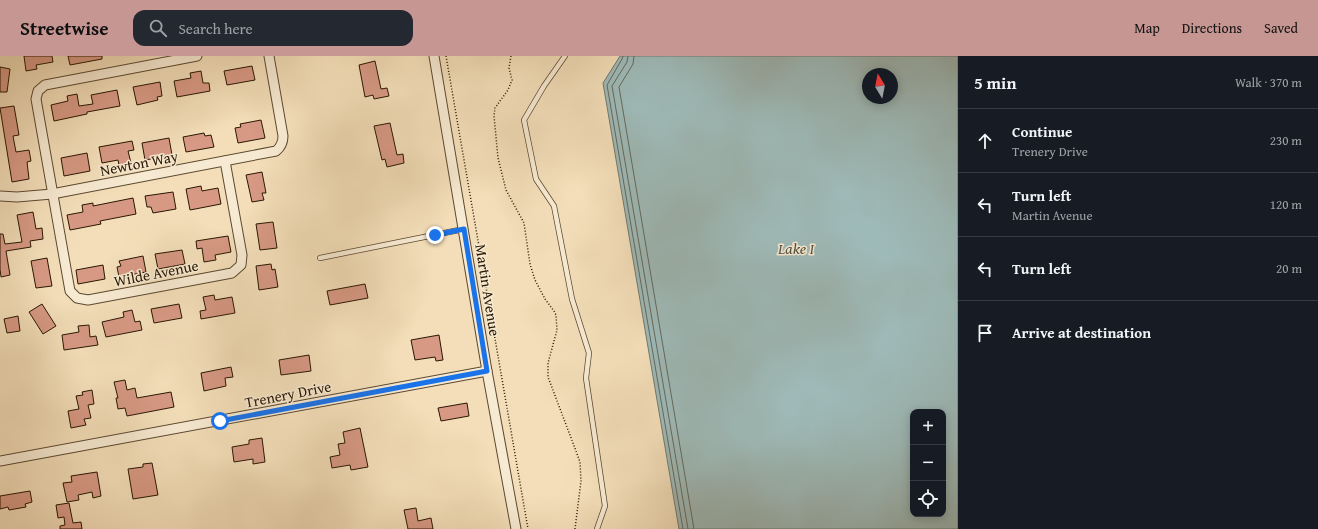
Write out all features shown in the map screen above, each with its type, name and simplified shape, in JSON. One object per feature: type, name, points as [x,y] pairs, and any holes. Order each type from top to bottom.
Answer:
[{"type":"street","name":"Wilde Avenue","points":[[196,56],[45,85],[38,91],[36,99],[70,291],[77,298],[88,300],[232,273],[241,265],[242,255],[225,161]]},
{"type":"street","name":"Newton Way","points":[[0,196],[17,197],[52,194],[270,152],[280,147],[283,142],[283,136],[269,56]]},
{"type":"street","name":"Martin Avenue","points":[[434,56],[487,371],[516,529]]},
{"type":"street","name":"Trenery Drive","points":[[0,461],[487,371]]},
{"type":"lane","points":[[565,56],[544,86],[524,120],[536,178],[554,206],[572,299],[589,353],[586,378],[605,506],[597,529]]},
{"type":"lane","points":[[320,258],[464,229]]},
{"type":"path","points":[[446,56],[528,529]]},
{"type":"path","points":[[511,56],[509,68],[512,80],[508,90],[495,108],[494,116],[498,158],[506,190],[524,223],[530,264],[535,280],[545,299],[556,315],[557,330],[548,363],[548,377],[573,443],[580,468],[580,492],[575,529]]},
{"type":"water","name":"Lake I","points":[[620,56],[958,56],[958,529],[679,529],[603,83]]},
{"type":"building","points":[[24,56],[52,56],[53,62],[36,65],[37,69],[26,71]]},
{"type":"building","points":[[68,56],[102,56],[102,59],[70,65]]},
{"type":"building","points":[[375,61],[381,89],[387,88],[389,96],[374,99],[373,95],[365,97],[359,65]]},
{"type":"building","points":[[252,66],[255,80],[227,85],[224,71]]},
{"type":"building","points":[[0,67],[10,69],[7,92],[0,92]]},
{"type":"building","points":[[201,71],[203,83],[209,83],[210,91],[177,97],[174,81],[191,78],[190,73]]},
{"type":"building","points":[[160,82],[162,96],[157,97],[158,100],[137,105],[133,87]]},
{"type":"building","points":[[117,90],[120,106],[87,112],[87,114],[54,121],[51,105],[68,101],[67,96],[77,94],[79,106],[93,104],[91,95]]},
{"type":"building","points":[[14,106],[19,135],[13,136],[16,152],[29,150],[31,161],[27,162],[29,179],[12,182],[0,108]]},
{"type":"building","points":[[261,120],[265,138],[238,143],[235,128],[241,127],[240,124]]},
{"type":"building","points":[[390,123],[397,155],[403,154],[404,163],[387,167],[385,159],[382,160],[374,126]]},
{"type":"building","points":[[204,133],[205,136],[211,135],[214,147],[186,152],[183,137]]},
{"type":"building","points":[[169,138],[172,155],[145,160],[142,143]]},
{"type":"building","points":[[132,141],[134,150],[128,151],[131,163],[119,165],[118,160],[102,163],[99,147]]},
{"type":"building","points":[[87,153],[90,171],[64,176],[61,158]]},
{"type":"building","points":[[262,172],[266,193],[262,193],[264,200],[252,202],[246,175]]},
{"type":"building","points":[[201,186],[202,191],[218,188],[221,204],[190,210],[186,189]]},
{"type":"building","points":[[173,192],[176,209],[153,213],[151,207],[147,207],[145,196]]},
{"type":"building","points":[[133,198],[136,214],[100,221],[101,224],[70,230],[67,215],[83,212],[82,205],[93,203],[93,206]]},
{"type":"building","points":[[33,212],[36,229],[42,228],[43,239],[30,241],[31,247],[6,251],[10,275],[1,277],[0,234],[3,234],[5,244],[22,242],[17,215]]},
{"type":"building","points":[[273,222],[277,248],[260,250],[256,224]]},
{"type":"building","points":[[228,236],[231,252],[215,255],[216,260],[204,262],[202,248],[197,249],[196,241]]},
{"type":"building","points":[[182,250],[185,264],[158,269],[155,254]]},
{"type":"building","points":[[143,256],[146,272],[119,277],[117,267],[121,266],[119,261]]},
{"type":"building","points":[[47,258],[52,286],[36,288],[31,261]]},
{"type":"building","points":[[271,264],[272,270],[275,269],[278,287],[259,290],[256,266]]},
{"type":"building","points":[[103,265],[105,279],[78,284],[76,270]]},
{"type":"building","points":[[365,284],[368,298],[330,305],[327,291]]},
{"type":"building","points":[[214,295],[215,300],[232,297],[235,313],[201,319],[200,311],[206,310],[203,297]]},
{"type":"building","points":[[42,304],[56,326],[43,334],[29,312]]},
{"type":"building","points":[[179,304],[182,318],[154,323],[151,309]]},
{"type":"building","points":[[132,310],[135,322],[140,321],[142,330],[106,337],[102,322],[124,317],[123,312]]},
{"type":"building","points":[[18,316],[20,331],[7,333],[4,319]]},
{"type":"building","points":[[89,325],[90,337],[96,336],[98,345],[64,350],[62,335],[79,332],[78,326]]},
{"type":"building","points":[[439,335],[443,360],[436,361],[435,357],[415,360],[411,340]]},
{"type":"building","points":[[309,355],[311,371],[281,375],[279,360]]},
{"type":"building","points":[[231,367],[233,377],[225,378],[226,386],[204,391],[201,373]]},
{"type":"building","points":[[125,380],[127,390],[135,388],[137,398],[171,392],[174,407],[127,416],[125,408],[118,409],[116,398],[118,398],[114,382]]},
{"type":"building","points":[[92,390],[94,404],[88,405],[91,418],[84,419],[86,425],[71,428],[68,411],[79,409],[76,396],[83,395],[82,392]]},
{"type":"building","points":[[467,403],[469,416],[441,421],[438,408]]},
{"type":"building","points":[[360,428],[368,467],[351,470],[350,465],[332,468],[330,457],[340,455],[338,444],[345,443],[343,432]]},
{"type":"building","points":[[262,438],[265,462],[253,464],[253,459],[234,462],[232,447],[249,444],[249,440]]},
{"type":"building","points":[[152,463],[158,495],[133,499],[128,469],[143,467],[143,464]]},
{"type":"building","points":[[97,472],[101,496],[93,498],[92,492],[78,495],[79,500],[67,502],[63,483],[72,482],[71,476]]},
{"type":"building","points":[[30,491],[32,502],[25,504],[26,507],[9,510],[8,507],[0,509],[0,496]]},
{"type":"building","points":[[69,503],[73,523],[81,522],[82,529],[60,529],[60,526],[65,525],[64,517],[58,518],[56,505]]},
{"type":"building","points":[[416,508],[418,521],[431,518],[433,529],[408,529],[404,510]]},
{"type":"route","points":[[220,421],[487,371],[464,229],[435,235]]}]
